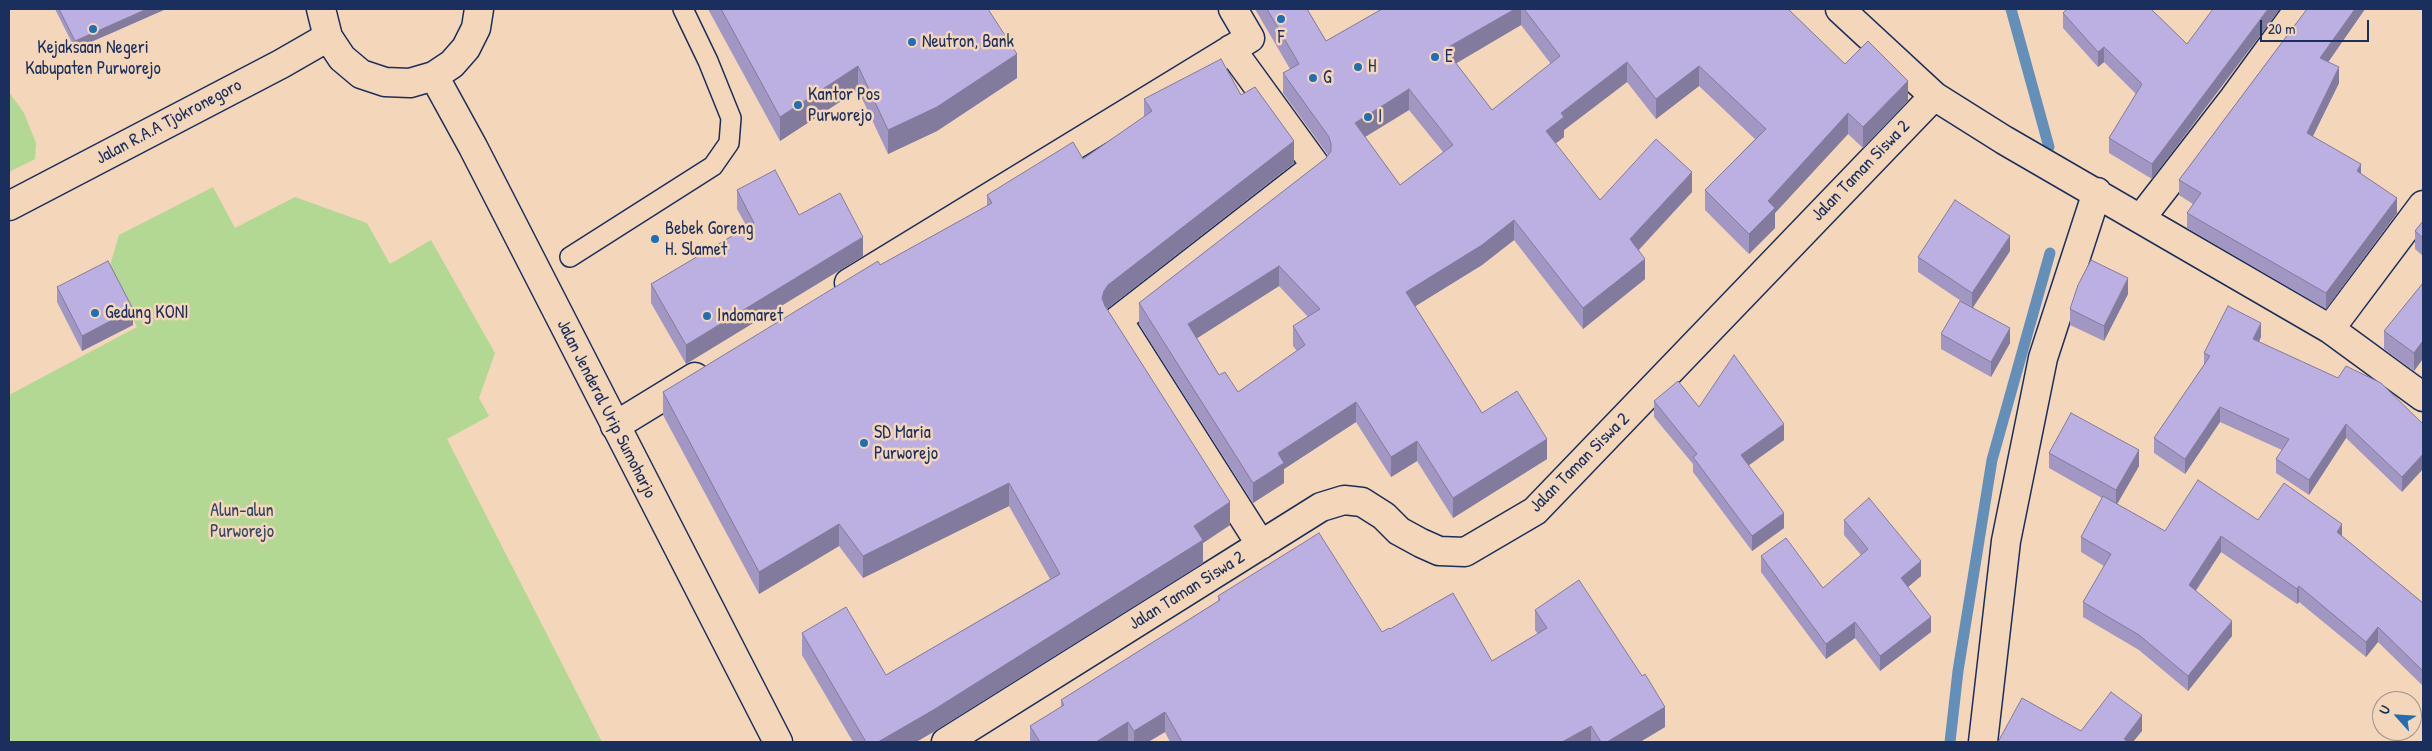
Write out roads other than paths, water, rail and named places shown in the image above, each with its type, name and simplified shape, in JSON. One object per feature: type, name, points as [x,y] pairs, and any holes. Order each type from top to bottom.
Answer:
[{"type":"street","points":[[321,9],[328,38],[342,58],[361,74],[385,82],[410,83],[434,76],[452,64],[466,48],[476,28],[479,9]]},
{"type":"street","points":[[826,297],[1250,38],[1233,9]]},
{"type":"street","points":[[1840,9],[1934,96],[2004,140],[2097,192],[2330,329],[2423,396]]},
{"type":"street","points":[[2141,218],[2234,98],[2299,9]]},
{"type":"street","name":"Jalan R.A.A Tjokronegoro","points":[[9,206],[328,38]]},
{"type":"street","points":[[1231,49],[1316,166],[1118,320],[1260,545]]},
{"type":"street","name":"Jalan Jenderal Urip Sumoharjo","points":[[434,76],[473,147],[778,742]]},
{"type":"street","name":"Jalan Taman Siswa 2","points":[[946,742],[1321,507],[1344,500],[1362,502],[1384,516],[1399,531],[1439,551],[1465,552],[1500,534],[1535,512],[1934,96]]},
{"type":"street","points":[[1984,742],[2006,541],[2043,358],[2097,192]]},
{"type":"street","points":[[2330,329],[2423,205]]},
{"type":"street","points":[[615,426],[716,364]]},
{"type":"lane","points":[[570,257],[713,166],[729,143],[730,118],[708,61],[683,9]]},
{"type":"waterway","points":[[2011,9],[2049,147]]},
{"type":"waterway","points":[[1950,742],[1958,671],[1992,460],[2050,253]]},
{"type":"place","name":"F","points":[[1281,19]]},
{"type":"place","name":"Kejaksaan Negeri Kabupaten Purworejo","points":[[93,29]]},
{"type":"place","name":"Neutron, Bank","points":[[912,42]]},
{"type":"place","name":"E","points":[[1435,57]]},
{"type":"place","name":"H","points":[[1358,67]]},
{"type":"place","name":"G","points":[[1313,78]]},
{"type":"place","name":"Kantor Pos Purworejo","points":[[798,105]]},
{"type":"place","name":"I","points":[[1368,117]]},
{"type":"place","name":"Bebek Goreng H. Slamet","points":[[655,239]]},
{"type":"place","name":"Gedung KONI","points":[[95,313]]},
{"type":"place","name":"Indomaret","points":[[707,316]]},
{"type":"place","name":"SD Maria Purworejo","points":[[864,443]]},
{"type":"park label","name":"Alun-alun Purworejo","points":[[242,521]]}]
